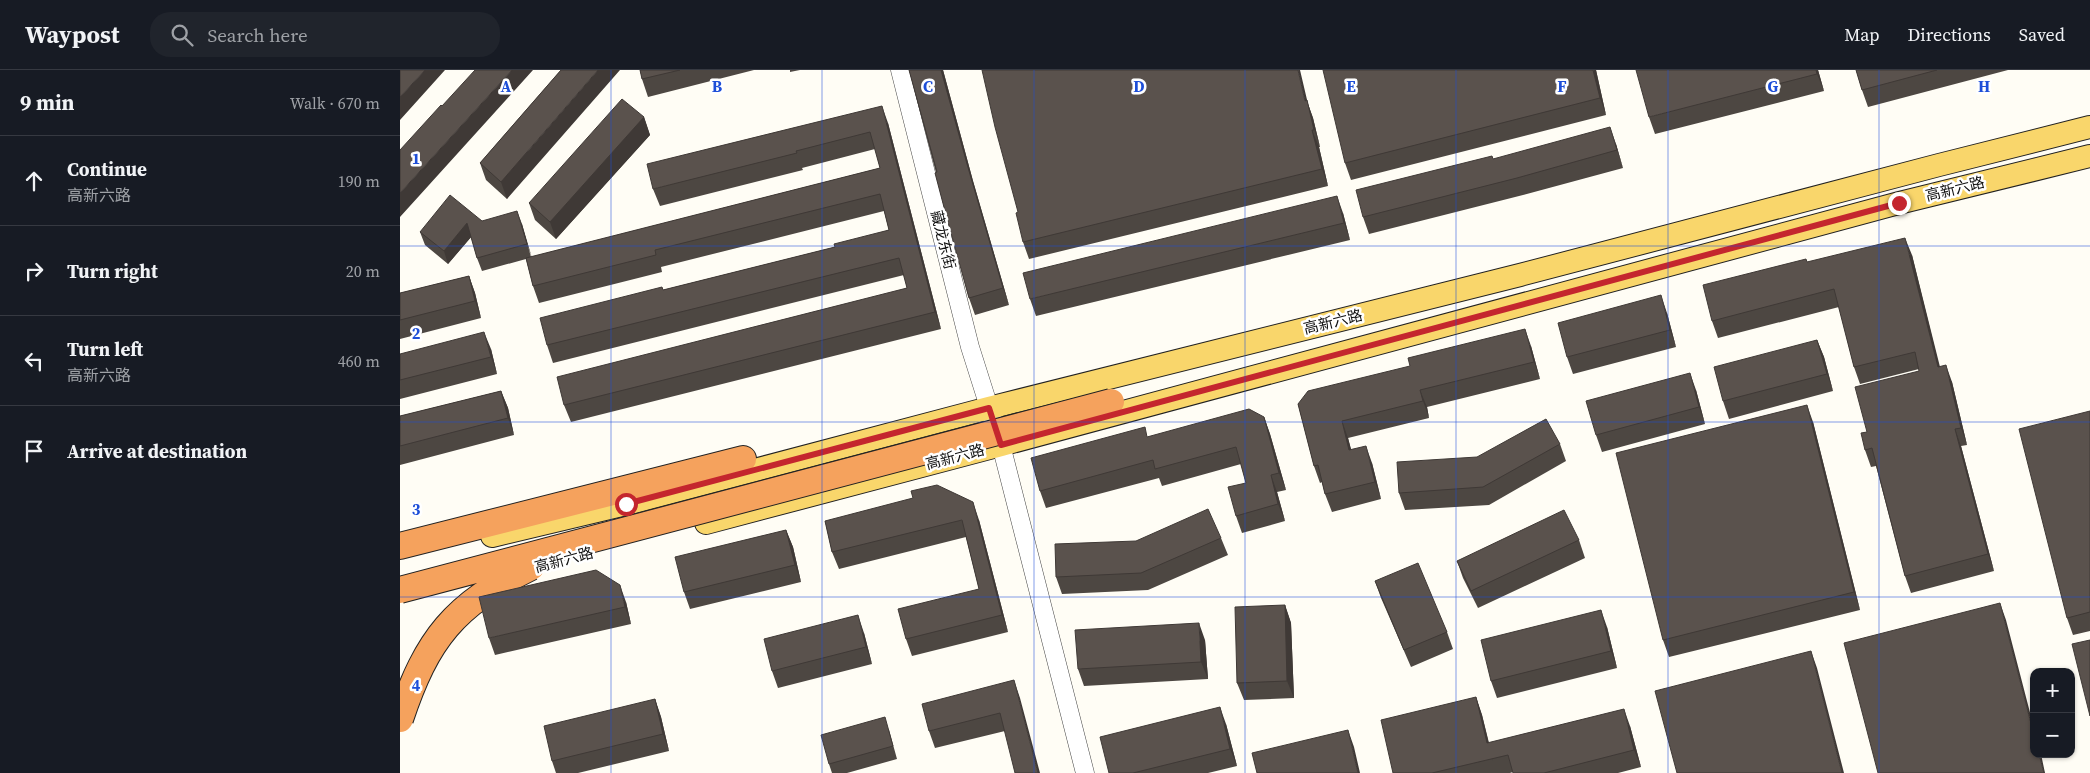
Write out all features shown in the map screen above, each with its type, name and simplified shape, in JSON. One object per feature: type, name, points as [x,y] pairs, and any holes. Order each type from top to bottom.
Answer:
[{"type":"highway","points":[[400,590],[1111,402]]},
{"type":"highway","points":[[400,546],[743,459]]},
{"type":"highway","points":[[400,719],[410,688],[430,647],[452,619],[479,596],[505,580],[543,561],[611,534]]},
{"type":"main road","name":"高新六路","points":[[400,558],[626,504],[989,408],[1520,275],[2090,127]]},
{"type":"main road","name":"高新六路","points":[[400,603],[1001,445],[1899,203],[2090,156]]},
{"type":"street","name":"藏龙东街","points":[[900,70],[970,347],[1001,445],[1084,773]]},
{"type":"building","points":[[400,70],[425,70],[400,97]]},
{"type":"building","points":[[475,70],[512,70],[400,193],[400,150]]},
{"type":"building","points":[[561,70],[598,70],[501,182],[480,163]]},
{"type":"building","points":[[640,70],[680,70],[642,79]]},
{"type":"building","points":[[909,70],[941,70],[1003,288],[969,298]]},
{"type":"building","points":[[982,70],[1298,70],[1305,101],[1307,100],[1322,169],[1023,242],[1016,213],[1018,212]]},
{"type":"building","points":[[1323,70],[1593,70],[1600,98],[1345,163]]},
{"type":"building","points":[[1636,70],[1816,70],[1817,74],[1649,117]]},
{"type":"building","points":[[1856,70],[1937,70],[1862,90]]},
{"type":"building","points":[[622,99],[644,117],[550,222],[529,203]]},
{"type":"building","points":[[882,106],[935,312],[564,405],[557,377],[907,288],[899,258],[547,345],[540,318],[662,287],[663,290],[835,247],[834,244],[889,230],[880,194],[655,250],[656,255],[533,286],[526,258],[880,168],[870,132],[796,151],[797,153],[653,189],[647,164]]},
{"type":"building","points":[[1610,127],[1617,150],[1517,178],[1363,217],[1356,190],[1492,156],[1493,159]]},
{"type":"building","points":[[450,195],[482,221],[517,211],[527,244],[477,258],[467,223],[444,251],[420,232]]},
{"type":"building","points":[[1337,196],[1344,223],[1030,299],[1023,273]]},
{"type":"building","points":[[1905,238],[1938,367],[1946,365],[1961,428],[1955,429],[1988,554],[1905,576],[1872,448],[1865,450],[1861,433],[1867,432],[1855,387],[1919,371],[1915,352],[1854,367],[1834,289],[1712,321],[1703,285],[1806,259],[1807,262]]},
{"type":"building","points":[[469,276],[475,301],[400,320],[400,293]]},
{"type":"building","points":[[1661,295],[1670,330],[1567,357],[1558,323]]},
{"type":"building","points":[[1525,329],[1534,362],[1420,390],[1423,401],[1342,421],[1349,450],[1366,446],[1375,482],[1325,494],[1318,465],[1314,466],[1298,404],[1308,391],[1410,366],[1408,358]]},
{"type":"building","points":[[484,332],[491,357],[400,380],[400,354]]},
{"type":"building","points":[[1817,340],[1827,374],[1723,401],[1714,367]]},
{"type":"building","points":[[1690,373],[1699,407],[1596,435],[1586,401]]},
{"type":"building","points":[[501,391],[508,418],[400,446],[400,416]]},
{"type":"building","points":[[1807,405],[1854,592],[1663,640],[1616,453]]},
{"type":"building","points":[[1249,409],[1264,417],[1279,473],[1271,475],[1278,504],[1236,516],[1228,487],[1246,483],[1236,447],[1155,469],[1153,460],[1040,491],[1031,458],[1145,427],[1147,437]]},
{"type":"building","points":[[2090,411],[2090,612],[2067,618],[2019,429]]},
{"type":"building","points":[[1546,419],[1560,444],[1483,487],[1399,493],[1397,462],[1477,457]]},
{"type":"building","points":[[937,485],[973,502],[1002,615],[906,639],[898,609],[979,589],[962,520],[832,552],[825,521],[913,498],[911,491]]},
{"type":"building","points":[[1208,509],[1221,538],[1141,573],[1056,577],[1055,544],[1136,541]]},
{"type":"building","points":[[1564,510],[1579,540],[1471,591],[1457,561]]},
{"type":"building","points":[[786,530],[795,565],[684,592],[675,557]]},
{"type":"building","points":[[1418,563],[1447,632],[1404,650],[1375,581]]},
{"type":"building","points":[[596,570],[620,585],[625,607],[489,638],[479,597]]},
{"type":"building","points":[[2000,603],[2030,719],[2030,758],[2040,758],[2044,773],[1878,773],[1844,643]]},
{"type":"building","points":[[1285,605],[1287,681],[1237,683],[1235,607]]},
{"type":"building","points":[[1601,610],[1611,651],[1491,681],[1481,640]]},
{"type":"building","points":[[858,615],[866,647],[772,671],[764,639]]},
{"type":"building","points":[[1199,623],[1201,662],[1078,669],[1075,630]]},
{"type":"building","points":[[2090,640],[2090,716],[2072,644]]},
{"type":"building","points":[[1811,651],[1842,773],[1677,773],[1655,691]]},
{"type":"building","points":[[1014,680],[1038,773],[1015,773],[1000,713],[929,731],[922,704]]},
{"type":"building","points":[[1476,697],[1487,743],[1624,709],[1634,750],[1544,773],[1513,773],[1508,755],[1432,773],[1393,773],[1381,720]]},
{"type":"building","points":[[655,699],[663,734],[552,761],[544,726]]},
{"type":"building","points":[[1220,707],[1230,749],[1133,773],[1109,773],[1100,737]]},
{"type":"building","points":[[885,717],[893,746],[829,764],[821,735]]},
{"type":"building","points":[[1348,730],[1358,773],[1257,773],[1252,753]]},
{"type":"route","points":[[626,504],[989,408],[1001,445],[1899,203]]}]
